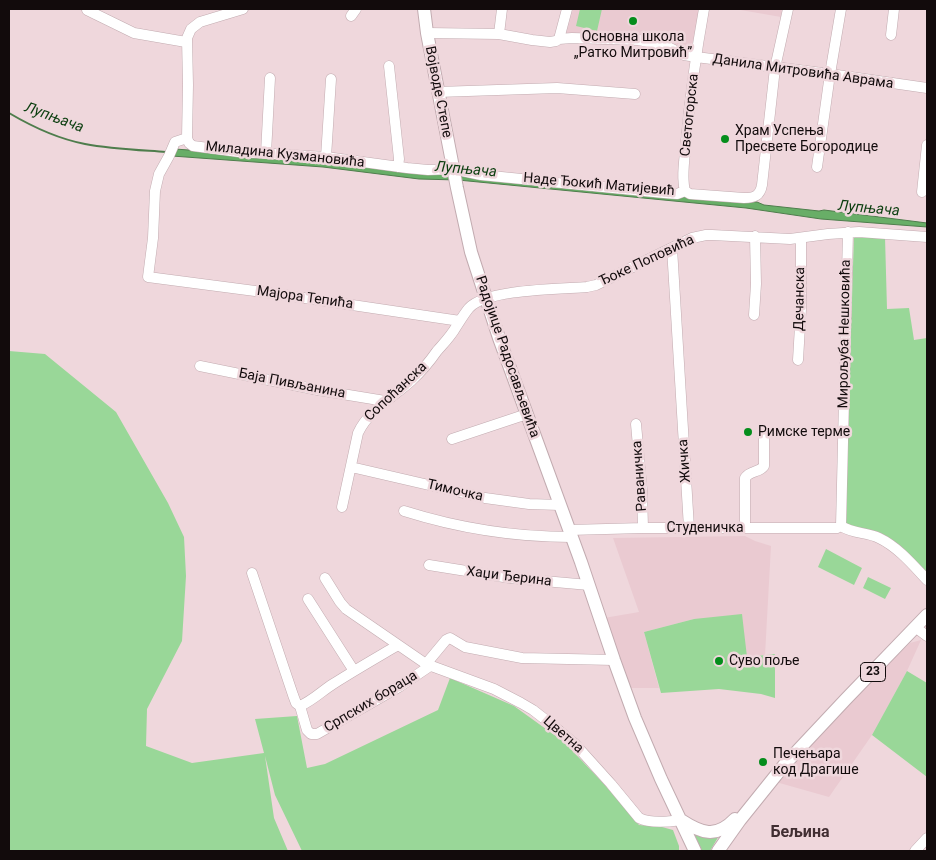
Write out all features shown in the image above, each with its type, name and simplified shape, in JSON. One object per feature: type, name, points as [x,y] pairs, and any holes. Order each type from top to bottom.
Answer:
[{"type":"main road","name":"Војводе Степе","points":[[424,9],[454,172]]},
{"type":"main road","name":"Радојице Радосављевића","points":[[454,172],[471,252],[486,298],[646,747],[686,833]]},
{"type":"main road","name":"23","points":[[718,851],[795,753],[927,616]]},
{"type":"main road","points":[[681,820],[698,830],[718,831],[727,827],[748,811]]},
{"type":"main road","points":[[686,833],[688,851]]},
{"type":"main road","points":[[686,833],[695,851]]},
{"type":"street","points":[[86,10],[134,33],[186,42],[191,29],[200,22],[243,9]]},
{"type":"street","points":[[499,34],[502,9]]},
{"type":"street","points":[[559,39],[567,9]]},
{"type":"street","name":"Светогорска","points":[[684,191],[685,158],[696,57],[704,9]]},
{"type":"street","points":[[775,68],[788,9]]},
{"type":"street","points":[[817,167],[841,9]]},
{"type":"street","points":[[891,35],[894,9]]},
{"type":"street","name":"Данила Митровића Аврама","points":[[427,33],[499,34],[545,42],[554,42],[559,39],[604,38],[639,40],[666,46],[696,57],[927,88]]},
{"type":"street","name":"Миладина Кузмановића","points":[[186,42],[188,85],[187,138],[193,146],[266,154],[326,157],[398,167],[454,172]]},
{"type":"street","points":[[389,66],[399,158],[398,167]]},
{"type":"street","name":"Наде Ђокић Матијевић","points":[[454,172],[664,193],[677,194],[684,191],[690,194],[752,198],[757,195],[762,185],[775,68]]},
{"type":"street","points":[[266,154],[270,78]]},
{"type":"street","points":[[326,157],[331,79]]},
{"type":"street","points":[[438,92],[557,88],[636,94]]},
{"type":"street","name":"Мајора Тепића","points":[[187,138],[174,142],[159,174],[155,191],[153,238],[148,277],[278,294],[460,322]]},
{"type":"street","points":[[922,192],[927,145]]},
{"type":"street","name":"Ђоке Поповића","points":[[486,298],[521,291],[596,285],[692,238],[706,235],[790,239],[848,232],[889,233],[927,237]]},
{"type":"street","name":"Мирољуба Нешковића","points":[[841,526],[848,232]]},
{"type":"street","points":[[754,315],[756,284],[755,236]]},
{"type":"street","name":"Дечанска","points":[[798,360],[801,238]]},
{"type":"street","name":"Жичка","points":[[672,248],[689,528]]},
{"type":"street","name":"Сопоћанска","points":[[342,507],[358,433],[365,420],[420,372],[470,307],[486,298]]},
{"type":"street","name":"Баја Пивљанина","points":[[200,366],[318,390],[385,401]]},
{"type":"street","points":[[452,440],[527,414]]},
{"type":"street","name":"Раваничка","points":[[636,424],[643,528]]},
{"type":"street","points":[[745,528],[745,478],[748,474],[761,470],[764,466],[764,434]]},
{"type":"street","name":"Тимочка","points":[[351,467],[485,498],[529,504],[560,505]]},
{"type":"street","points":[[404,511],[490,531],[535,536],[570,533]]},
{"type":"street","points":[[841,526],[849,531],[873,536],[886,542],[899,552],[927,580]]},
{"type":"street","name":"Студеничка","points":[[570,533],[643,528],[837,528],[841,526]]},
{"type":"street","name":"Хаџи Ђерина","points":[[429,565],[502,577],[589,585]]},
{"type":"street","name":"Српских бораца","points":[[252,573],[293,695],[296,703],[300,706],[307,730],[311,734],[317,734],[399,687],[428,665],[446,640],[450,638],[465,647],[516,657],[614,660]]},
{"type":"street","name":"Српских бораца","points":[[325,578],[346,609],[428,665]]},
{"type":"street","points":[[308,599],[354,671]]},
{"type":"street","points":[[915,627],[927,636]]},
{"type":"street","points":[[300,706],[398,645]]},
{"type":"street","name":"Цветна","points":[[428,665],[505,694],[552,724],[589,759],[642,820],[656,822],[681,820]]},
{"type":"street","points":[[915,851],[927,838]]},
{"type":"shaded area","name":"Основна школа „Ратко Митровић”","points":[[573,9],[700,9],[693,41],[688,49],[669,42],[566,34]]},
{"type":"shaded area","points":[[580,9],[602,9],[597,31],[576,26]]},
{"type":"shaded area","points":[[735,9],[782,9],[781,17]]},
{"type":"shaded area","points":[[175,149],[323,160],[633,192],[757,202],[764,205],[824,210],[927,223],[927,227],[821,219],[746,208],[458,180],[419,179],[323,167],[172,156]]},
{"type":"shaded area","points":[[854,234],[885,237],[887,309],[909,308],[914,340],[927,338],[927,575],[897,544],[845,525]]},
{"type":"shaded area","points":[[9,351],[45,354],[116,412],[168,503],[184,537],[186,576],[182,641],[147,709],[146,746],[192,763],[264,753],[255,719],[297,716],[307,768],[325,764],[438,710],[450,678],[514,706],[564,742],[604,784],[639,825],[673,830],[679,851],[302,851],[275,795],[265,756],[274,818],[288,851],[9,851]]},
{"type":"shaded area","points":[[745,536],[771,546],[765,655],[747,657],[694,619],[644,632],[659,688],[631,688],[604,618],[639,612],[613,538]]},
{"type":"shaded area","points":[[826,549],[862,568],[854,585],[818,567]]},
{"type":"shaded area","points":[[868,577],[891,588],[885,599],[863,588]]},
{"type":"shaded area","points":[[742,614],[747,657],[775,654],[775,698],[761,694],[719,689],[661,693],[644,632],[694,619]]},
{"type":"shaded area","points":[[921,640],[907,671],[872,735],[829,797],[776,782],[845,707],[910,643]]},
{"type":"shaded area","points":[[907,671],[927,683],[927,777],[872,735]]},
{"type":"shaded area","points":[[691,831],[720,834],[710,851],[700,851]]},
{"type":"waterway","name":"Лупњача","points":[[9,113],[46,132],[75,142],[105,147],[166,152]]},
{"type":"place","name":"Основна школа „Ратко Митровић”","points":[[633,21]]},
{"type":"place","name":"Храм Успења Пресвете Богородице","points":[[725,139]]},
{"type":"place","name":"Римске терме","points":[[748,432]]},
{"type":"place","name":"Суво поље","points":[[719,661]]},
{"type":"place","name":"Печењара код Драгише","points":[[763,762]]},
{"type":"district","name":"Бељина","points":[[800,833]]}]
